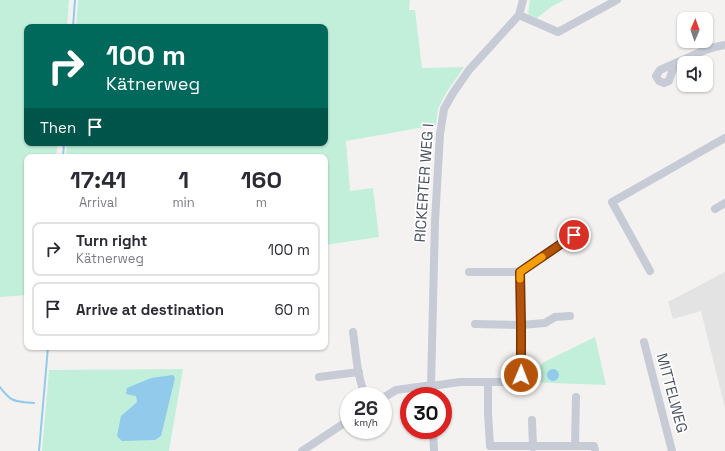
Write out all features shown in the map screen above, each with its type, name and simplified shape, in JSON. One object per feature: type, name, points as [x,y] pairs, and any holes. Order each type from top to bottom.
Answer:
[{"type":"street","points":[[522,0],[519,16],[558,32],[617,0]]},
{"type":"street","name":"RICKERTER WEG I","points":[[431,386],[435,221],[440,134],[444,109],[469,70],[519,16]]},
{"type":"street","points":[[675,63],[715,47],[725,45]]},
{"type":"street","points":[[650,271],[612,202],[725,138]]},
{"type":"street","points":[[715,208],[725,203]]},
{"type":"street","points":[[470,272],[520,272],[574,235]]},
{"type":"street","points":[[392,392],[396,390],[460,382],[512,382],[518,380],[521,375],[520,272]]},
{"type":"street","points":[[475,324],[521,325],[545,323],[555,317],[570,316]]},
{"type":"street","points":[[353,332],[363,387]]},
{"type":"street","name":"MITTELWEG","points":[[644,342],[672,451]]},
{"type":"street","points":[[319,377],[360,372]]},
{"type":"street","points":[[488,382],[490,446],[594,446],[595,451]]},
{"type":"street","points":[[575,446],[576,397]]},
{"type":"street","points":[[532,420],[533,447]]},
{"type":"street","points":[[302,451],[340,426]]},
{"type":"street","points":[[433,439],[434,451]]},
{"type":"shaded area","points":[[725,272],[725,408],[701,311],[673,319],[668,302]]},
{"type":"green space","points":[[0,0],[69,0],[67,24],[24,24],[24,146],[58,146],[56,154],[24,154],[24,295],[0,297]]},
{"type":"green space","points":[[78,0],[410,0],[409,10],[415,10],[422,68],[464,67],[446,93],[438,109],[436,125],[346,141],[350,191],[373,188],[379,237],[328,245],[328,154],[66,154],[67,146],[328,146],[328,24],[76,24]]},
{"type":"green space","points":[[530,0],[564,0],[551,7],[537,18],[528,14]]},
{"type":"green space","points":[[595,337],[606,385],[524,382],[544,362]]},
{"type":"green space","points":[[183,369],[169,451],[42,451],[49,370]],"holes":[[[175,378],[121,416],[137,402],[136,396],[132,394]]]},
{"type":"water","points":[[551,369],[555,369],[559,375],[555,381],[551,381],[547,377],[547,373]]},
{"type":"water","points":[[173,375],[175,378],[161,436],[155,440],[122,441],[117,436],[121,416],[137,402],[136,396],[126,394],[127,388],[151,378]]},
{"type":"waterway","points":[[73,24],[75,0]]},
{"type":"waterway","points":[[63,154],[64,146]]},
{"type":"waterway","points":[[39,451],[48,350]]},
{"type":"waterway","points":[[0,387],[11,399],[34,403]]},
{"type":"slow traffic","points":[[520,279],[520,272],[542,257]]},
{"type":"route","points":[[521,375],[520,272],[574,235]]}]
